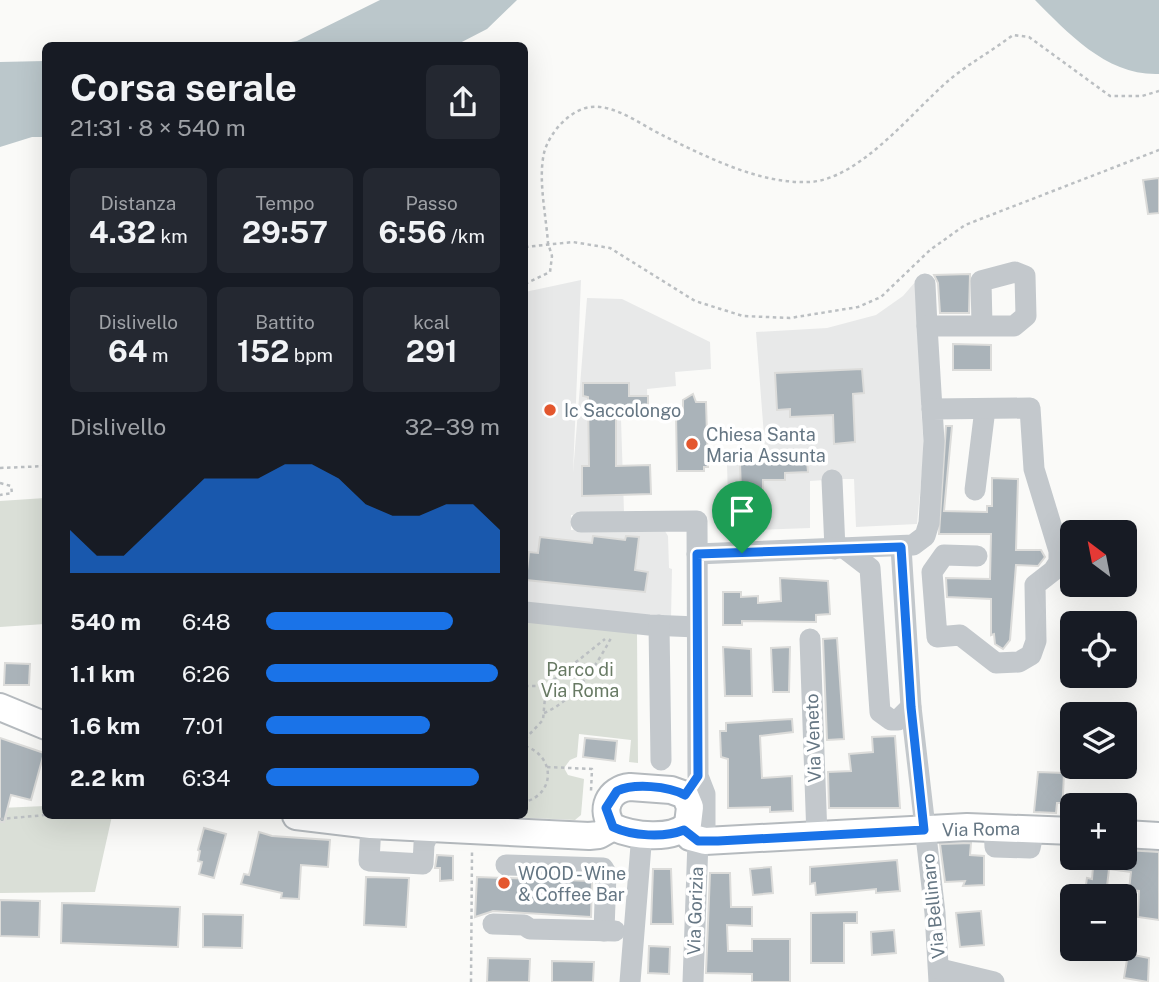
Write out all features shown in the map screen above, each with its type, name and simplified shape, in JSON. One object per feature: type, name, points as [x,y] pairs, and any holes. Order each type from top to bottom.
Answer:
[{"type":"main road","points":[[3,709],[42,724]]},
{"type":"main road","points":[[321,819],[371,825],[403,821],[431,828],[599,835],[613,827],[606,808],[617,791],[630,787],[671,790],[692,785],[691,814],[696,837]]},
{"type":"main road","name":"Via Roma","points":[[613,827],[642,838],[667,834],[696,837],[817,837],[994,827],[1060,830]]},
{"type":"main road","points":[[1137,835],[1159,836]]},
{"type":"street","points":[[911,707],[898,720],[891,720],[880,712],[870,568],[878,554],[919,541],[929,523],[934,441],[925,284]]},
{"type":"street","points":[[927,326],[982,326]]},
{"type":"street","points":[[906,640],[960,635],[996,663],[1019,662],[1031,655],[1036,641],[1035,585],[1053,571],[1059,562],[1057,539],[1034,469],[1030,408],[932,409]]},
{"type":"street","points":[[975,490],[985,409]]},
{"type":"street","points":[[832,480],[839,549]]},
{"type":"street","points":[[581,522],[697,521],[692,785]]},
{"type":"street","points":[[697,554],[894,547]]},
{"type":"street","name":"Via Bellinaro","points":[[894,547],[940,975]]},
{"type":"street","points":[[839,549],[870,568]]},
{"type":"street","points":[[937,637],[932,572],[944,555],[977,556]]},
{"type":"street","points":[[528,613],[613,629],[654,625],[697,626]]},
{"type":"street","points":[[654,625],[661,760]]},
{"type":"street","name":"Via Veneto","points":[[810,639],[817,837]]},
{"type":"street","points":[[371,825],[369,861],[423,864],[424,844],[431,828]]},
{"type":"street","points":[[547,867],[549,834]]},
{"type":"street","name":"Via Gorizia","points":[[693,982],[696,837]]},
{"type":"street","points":[[630,982],[642,838]]},
{"type":"street","points":[[506,864],[603,868],[606,873],[604,931]]},
{"type":"street","points":[[492,924],[524,925],[530,929],[634,932]]},
{"type":"street","points":[[940,975],[993,982]]},
{"type":"path","points":[[528,283],[550,272],[552,257],[548,243],[544,153],[562,122],[577,111],[592,106],[621,114],[718,161],[761,175],[810,182],[853,165],[874,150],[951,78],[1013,35],[1029,37],[1110,96],[1142,96],[1159,91]]},
{"type":"path","points":[[528,246],[573,242],[610,248],[695,301],[743,316],[790,318],[858,307],[881,297],[930,250],[965,225],[1159,150]]},
{"type":"path","points":[[0,468],[42,466]]},
{"type":"path","points":[[0,483],[10,486],[12,493],[0,495]]},
{"type":"path","points":[[528,686],[547,685],[613,629]]},
{"type":"path","points":[[544,713],[562,702],[598,662],[613,629]]},
{"type":"path","points":[[528,737],[537,730],[544,713],[547,685]]},
{"type":"path","points":[[528,747],[535,749],[547,767],[548,784],[542,792],[528,800]]},
{"type":"path","points":[[547,767],[592,769],[590,802]]},
{"type":"path","points":[[0,819],[42,814]]},
{"type":"path","points":[[471,982],[472,850]]},
{"type":"shaded area","points":[[380,0],[517,0],[487,29],[462,42],[291,42]]},
{"type":"shaded area","points":[[1035,0],[1159,0],[1159,74],[1140,73],[1106,60],[1075,38]]},
{"type":"shaded area","points":[[42,61],[42,137],[32,137],[0,147],[0,62]]},
{"type":"shaded area","points":[[581,280],[573,473],[587,298],[622,299],[710,342],[711,369],[675,372],[676,386],[647,389],[648,418],[621,419],[624,512],[571,515],[571,530],[663,528],[668,536],[669,568],[672,569],[671,619],[528,602],[528,291]]},
{"type":"shaded area","points":[[916,281],[924,404],[921,405],[924,450],[917,524],[856,527],[854,479],[841,479],[810,481],[810,528],[729,531],[727,464],[766,462],[756,332],[827,328],[876,315],[903,296]]},
{"type":"green space","points":[[42,498],[42,624],[0,627],[0,501]]},
{"type":"green space","name":"Parco di Via Roma","points":[[528,619],[637,634],[638,763],[629,762],[631,740],[579,734],[577,757],[570,760],[564,768],[568,775],[584,779],[581,815],[575,820],[528,818]]},
{"type":"green space","points":[[42,806],[42,819],[111,819],[95,892],[0,893],[0,808]]},
{"type":"building","points":[[1159,178],[1159,213],[1148,214],[1143,180]]},
{"type":"building","points":[[970,274],[969,313],[940,313],[938,283],[934,275]]},
{"type":"building","points":[[953,344],[991,345],[991,370],[953,370]]},
{"type":"building","points":[[862,369],[864,393],[853,394],[855,442],[834,444],[833,415],[790,417],[790,409],[777,410],[775,373]]},
{"type":"building","points":[[583,383],[629,383],[629,396],[648,396],[648,418],[638,418],[637,413],[616,414],[616,466],[650,465],[651,494],[582,496],[582,466],[589,466],[588,397],[583,396]]},
{"type":"building","name":"Chiesa Santa Maria Assunta","points":[[693,394],[696,402],[706,402],[708,467],[704,467],[704,471],[677,471],[676,414],[683,414],[683,400]]},
{"type":"building","points":[[946,426],[952,426],[944,511],[987,512],[987,506],[992,506],[992,478],[1018,479],[1016,550],[1041,550],[1045,557],[1038,566],[1016,565],[1010,640],[1003,649],[995,644],[994,634],[991,635],[991,599],[947,597],[946,578],[990,579],[991,534],[939,534]]},
{"type":"building","points":[[807,461],[808,472],[785,473],[785,480],[763,480],[763,491],[741,492],[740,463]]},
{"type":"building","points":[[593,536],[625,540],[626,536],[639,537],[635,570],[648,572],[645,592],[528,580],[529,552],[538,553],[540,537],[592,543]]},
{"type":"building","points":[[780,578],[828,581],[830,614],[816,615],[816,622],[742,621],[742,625],[723,625],[723,592],[741,592],[741,597],[758,596],[758,603],[781,601]]},
{"type":"building","points":[[837,638],[844,739],[827,740],[823,639]]},
{"type":"building","points":[[723,647],[751,649],[752,696],[725,696]]},
{"type":"building","points":[[790,647],[789,692],[773,692],[771,648]]},
{"type":"building","points":[[5,663],[30,664],[29,685],[4,685]]},
{"type":"building","points":[[792,719],[793,732],[760,736],[762,778],[792,776],[793,811],[770,812],[770,807],[728,808],[728,759],[721,757],[720,731],[726,731],[726,723]]},
{"type":"building","points":[[895,736],[900,808],[829,808],[828,772],[851,771],[849,754],[873,752],[872,737]]},
{"type":"building","points":[[0,738],[42,752],[42,760],[31,800],[11,795],[4,822],[0,822]]},
{"type":"building","points":[[585,738],[617,741],[615,761],[583,757]]},
{"type":"building","points":[[1038,772],[1060,773],[1060,779],[1064,779],[1063,793],[1060,793],[1056,813],[1034,812]]},
{"type":"building","points":[[204,828],[226,834],[214,878],[199,874],[202,862],[198,861],[198,850]]},
{"type":"building","points":[[259,832],[272,836],[330,840],[328,867],[301,865],[299,899],[281,898],[282,893],[241,884],[244,874],[249,875]]},
{"type":"building","points":[[971,843],[970,855],[984,856],[984,885],[963,886],[965,881],[945,882],[940,844]]},
{"type":"building","points":[[1137,851],[1159,852],[1159,920],[1138,917],[1139,891],[1137,884],[1130,884],[1131,872],[1116,870],[1137,870]]},
{"type":"building","points":[[437,855],[453,856],[453,880],[440,881],[440,868],[435,868]]},
{"type":"building","points":[[897,860],[900,891],[876,893],[876,889],[816,895],[815,883],[810,884],[810,867]]},
{"type":"building","points":[[771,867],[773,893],[753,895],[750,869]]},
{"type":"building","points":[[653,869],[671,869],[673,924],[651,924]]},
{"type":"building","points":[[1093,870],[1109,870],[1107,884],[1086,884],[1087,878],[1092,879]]},
{"type":"building","points":[[710,873],[730,873],[731,907],[752,907],[752,926],[727,925],[728,951],[752,951],[752,939],[790,939],[790,982],[752,982],[752,974],[706,973]]},
{"type":"building","points":[[366,877],[409,878],[406,927],[364,925]]},
{"type":"building","points":[[477,877],[592,881],[591,917],[493,911],[475,917]]},
{"type":"building","points":[[0,900],[40,901],[39,937],[0,936]]},
{"type":"building","points":[[62,903],[180,907],[178,947],[61,943]]},
{"type":"building","points":[[981,911],[984,945],[960,947],[956,913]]},
{"type":"building","points":[[857,912],[857,923],[844,923],[844,963],[811,963],[811,913]]},
{"type":"building","points":[[203,914],[243,915],[242,948],[203,947]]},
{"type":"building","points":[[894,930],[896,953],[872,955],[871,932]]},
{"type":"building","points":[[649,946],[670,947],[669,974],[648,973]]},
{"type":"building","points":[[1137,956],[1149,958],[1148,982],[1124,978],[1127,961],[1137,961]]},
{"type":"building","points":[[488,958],[530,959],[529,982],[487,982]]},
{"type":"building","points":[[552,961],[594,962],[593,982],[552,982]]},
{"type":"place","name":"Ic Saccolongo","points":[[550,410]]},
{"type":"place","name":"Chiesa Santa Maria Assunta","points":[[692,444]]},
{"type":"place","name":"WOOD - Wine & Coffee Bar","points":[[504,883]]},
{"type":"route","points":[[901,547],[911,707],[924,830],[766,840],[698,841],[690,838],[684,830],[667,834],[626,832],[613,827],[608,821],[608,801],[611,795],[623,788],[671,790],[685,795],[698,776],[697,554],[742,553],[901,547]]}]
